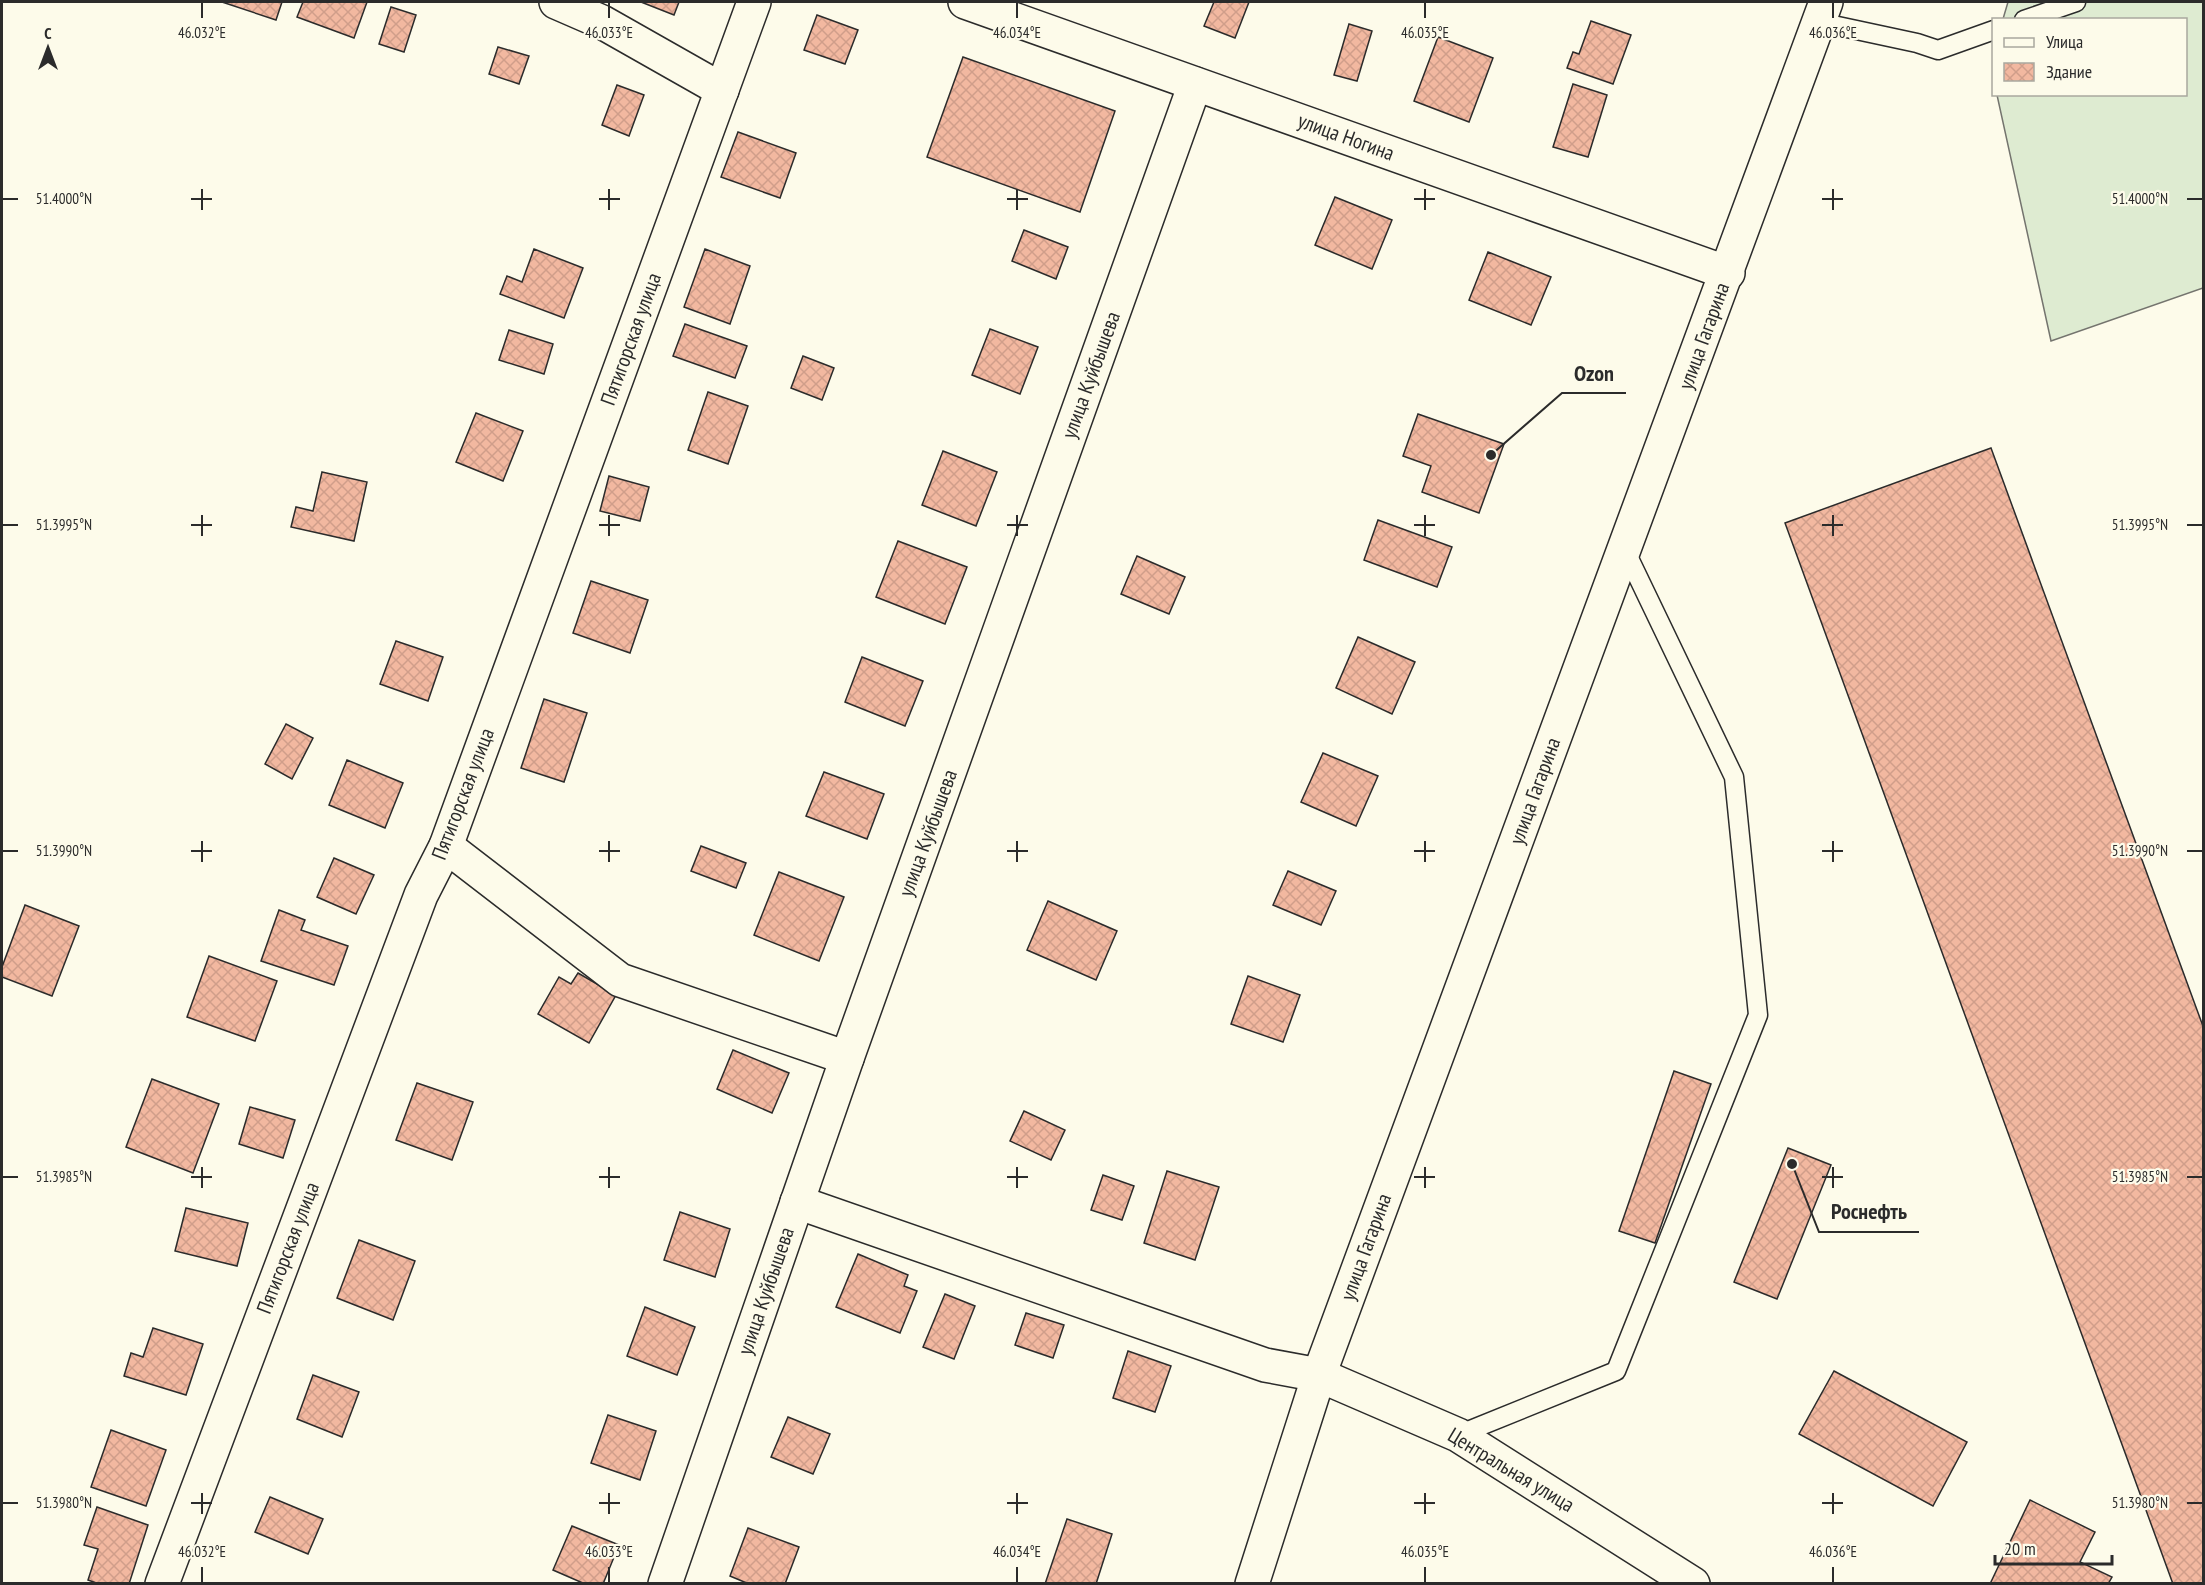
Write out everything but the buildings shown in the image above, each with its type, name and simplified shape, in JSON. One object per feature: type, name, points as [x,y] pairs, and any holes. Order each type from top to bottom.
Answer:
[{"type":"street","points":[[556,2],[602,22],[722,90]]},
{"type":"street","name":"Пятигорская улица","points":[[162,1584],[421,895],[446,846],[754,2]]},
{"type":"street","name":"улица Ногина","points":[[965,2],[1728,273]]},
{"type":"street","name":"улица Гагарина","points":[[1252,1584],[1319,1375],[1728,273],[1822,12]]},
{"type":"street","name":"улица Куйбышева","points":[[665,1584],[796,1202],[1195,84]]},
{"type":"street","points":[[446,846],[620,980],[848,1058]]},
{"type":"street","name":"Центральная улица","points":[[796,1202],[1265,1365],[1319,1375],[1458,1435],[1693,1584]]},
{"type":"lane","points":[[2030,18],[2076,2]]},
{"type":"lane","points":[[1822,12],[1938,50],[1992,31]]},
{"type":"lane","points":[[1458,1435],[1616,1371],[1758,1015],[1734,777],[1625,550]]},
{"type":"green space","points":[[2008,2],[2203,2],[2203,288],[2051,341],[1997,96],[2187,96],[2187,18],[2003,18]]},
{"type":"place","name":"Ozon","points":[[1491,455]]},
{"type":"place","name":"Роснефть","points":[[1792,1164]]}]
